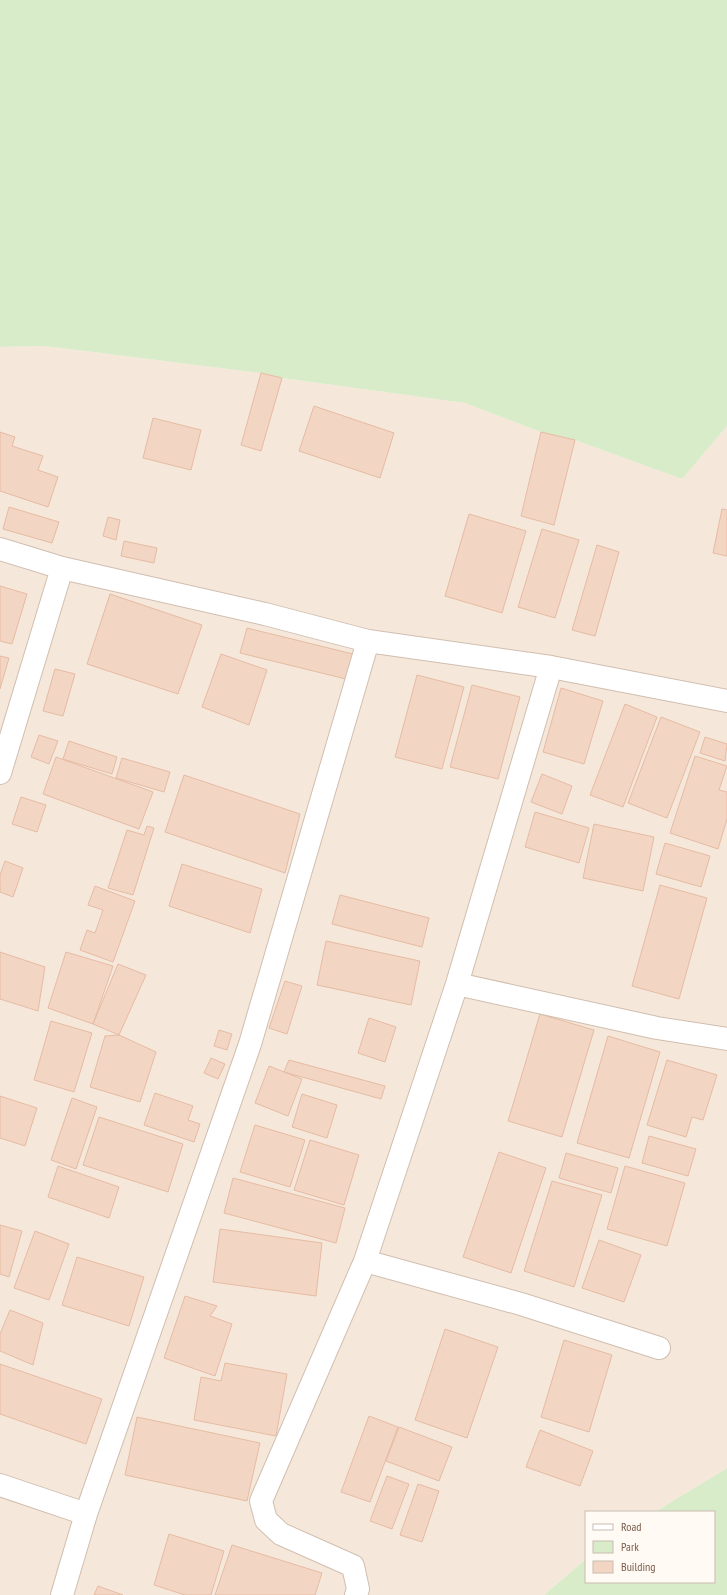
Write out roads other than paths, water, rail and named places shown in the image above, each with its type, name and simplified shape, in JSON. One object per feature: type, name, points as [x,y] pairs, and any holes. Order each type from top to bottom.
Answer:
[{"type":"street","points":[[0,549],[62,568],[264,614],[368,641],[551,667],[727,701]]},
{"type":"street","points":[[0,773],[62,568]]},
{"type":"street","points":[[62,1595],[86,1514],[250,1044],[368,641]]},
{"type":"street","points":[[356,1595],[358,1589],[353,1566],[281,1534],[266,1520],[261,1501],[365,1261],[457,984],[551,667]]},
{"type":"street","points":[[457,984],[657,1028],[727,1039]]},
{"type":"street","points":[[365,1261],[521,1304],[659,1348]]},
{"type":"street","points":[[0,1486],[86,1514]]}]
